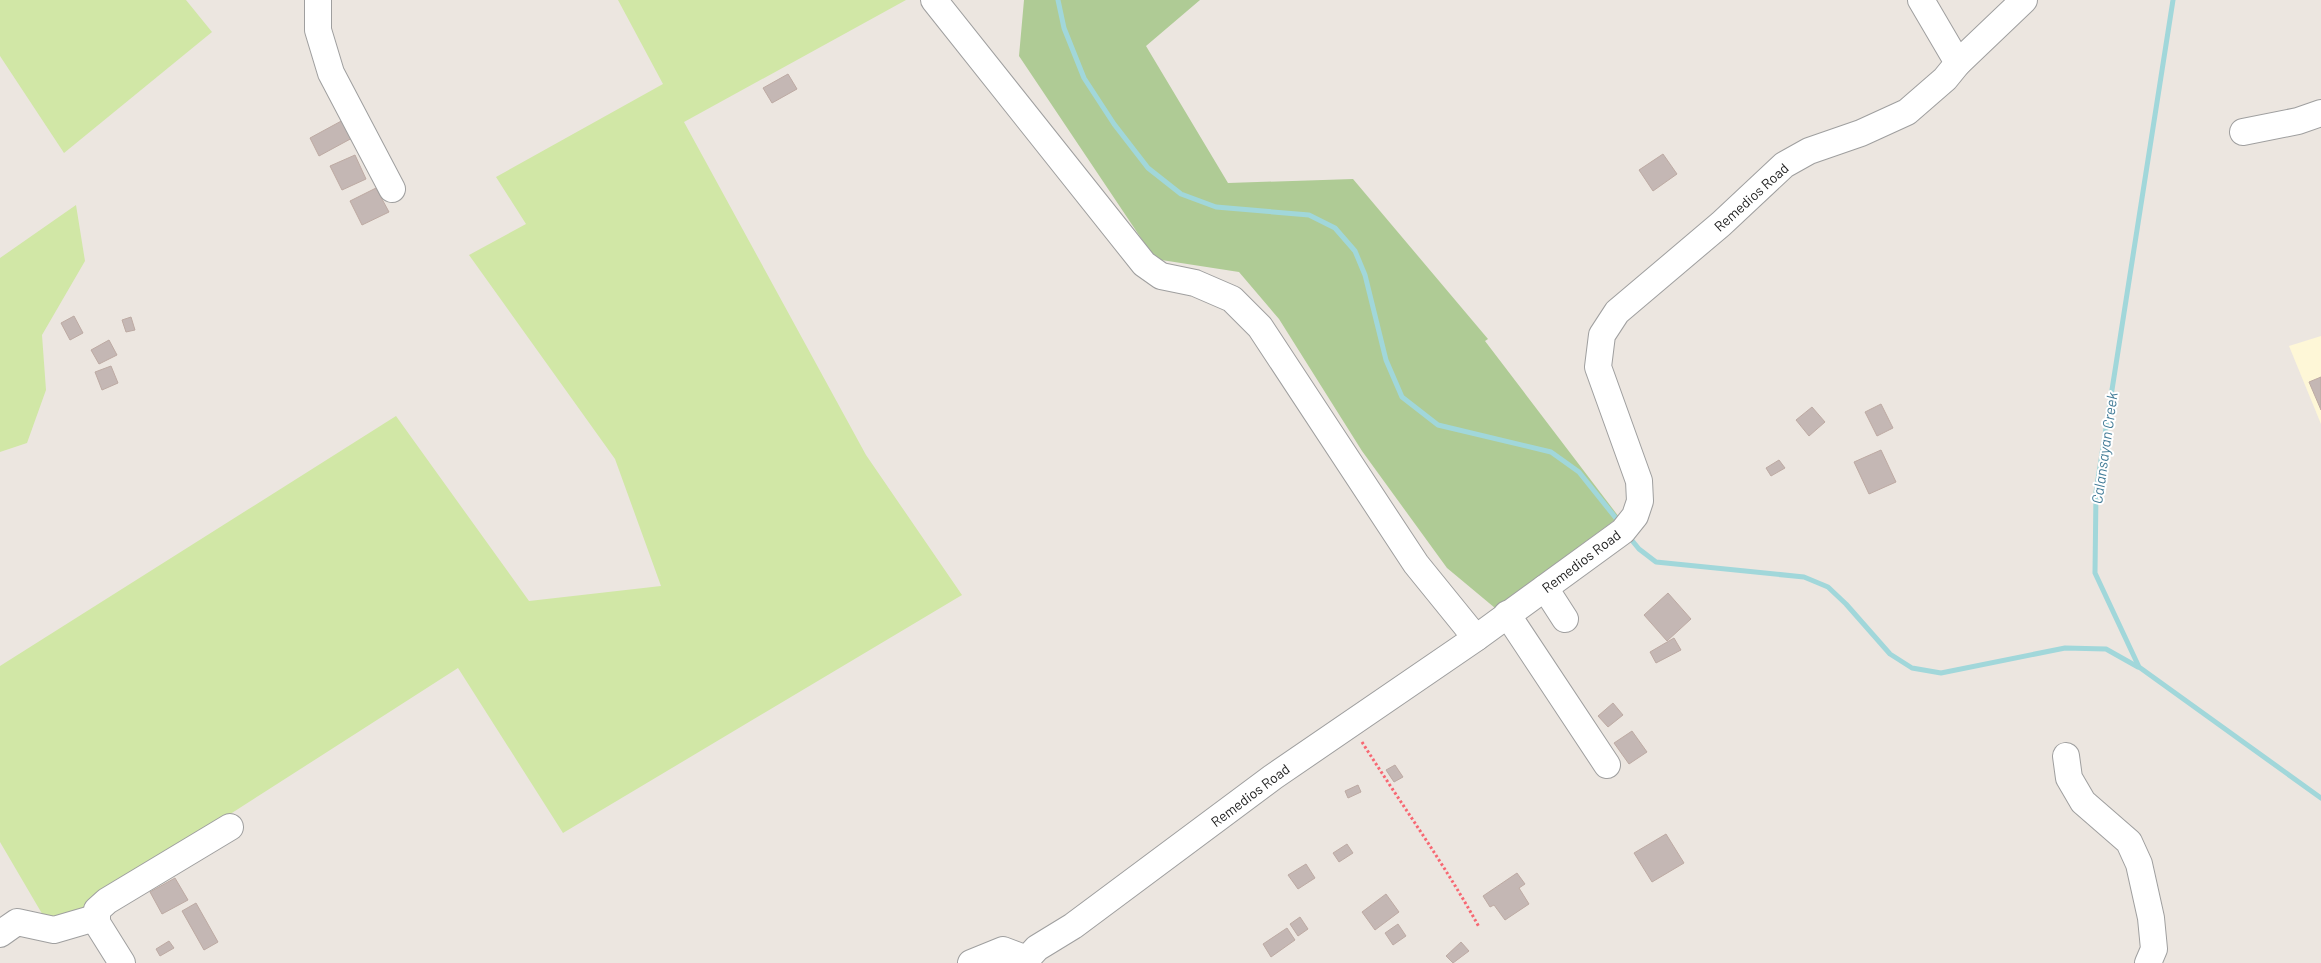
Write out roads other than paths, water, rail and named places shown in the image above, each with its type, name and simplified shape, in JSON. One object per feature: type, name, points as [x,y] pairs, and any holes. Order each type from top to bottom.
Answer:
[{"type":"street","points":[[318,0],[318,30],[331,73],[392,189]]},
{"type":"street","points":[[934,0],[1144,264],[1161,276],[1195,283],[1232,299],[1260,327],[1416,564],[1476,638]]},
{"type":"street","points":[[1921,0],[1958,63]]},
{"type":"street","name":"Remedios Road","points":[[1027,961],[1037,948],[1073,926],[1273,777],[1476,638],[1623,531],[1636,516],[1640,501],[1639,481],[1598,367],[1602,335],[1617,312],[1721,224],[1784,165],[1809,151],[1861,133],[1907,112],[1945,79],[1958,63],[2024,0]]},
{"type":"street","points":[[2243,132],[2298,121],[2321,113]]},
{"type":"street","points":[[1546,588],[1565,619]]},
{"type":"street","points":[[1507,614],[1607,765]]},
{"type":"street","points":[[2066,756],[2069,778],[2082,802],[2107,826],[2129,842],[2139,864],[2151,918],[2154,949],[2148,963]]},
{"type":"street","points":[[122,963],[95,918],[97,910],[107,901],[230,827]]},
{"type":"street","points":[[0,934],[17,922],[54,930],[95,918]]},
{"type":"street","points":[[971,963],[1003,950],[1027,961]]},
{"type":"waterway","points":[[1058,0],[1064,28],[1084,78],[1114,124],[1148,168],[1181,194],[1216,207],[1309,215],[1335,228],[1355,251],[1365,275],[1386,360],[1402,397],[1438,425],[1551,452],[1579,472],[1619,522]]},
{"type":"waterway","name":"Calansayan Creek","points":[[2173,0],[2096,492],[2095,573],[2139,667],[2321,798]]},
{"type":"waterway","points":[[1630,538],[1639,549],[1656,562],[1804,577],[1828,587],[1846,604],[1890,654],[1912,668],[1941,673],[2065,648],[2106,649],[2138,667]]}]
